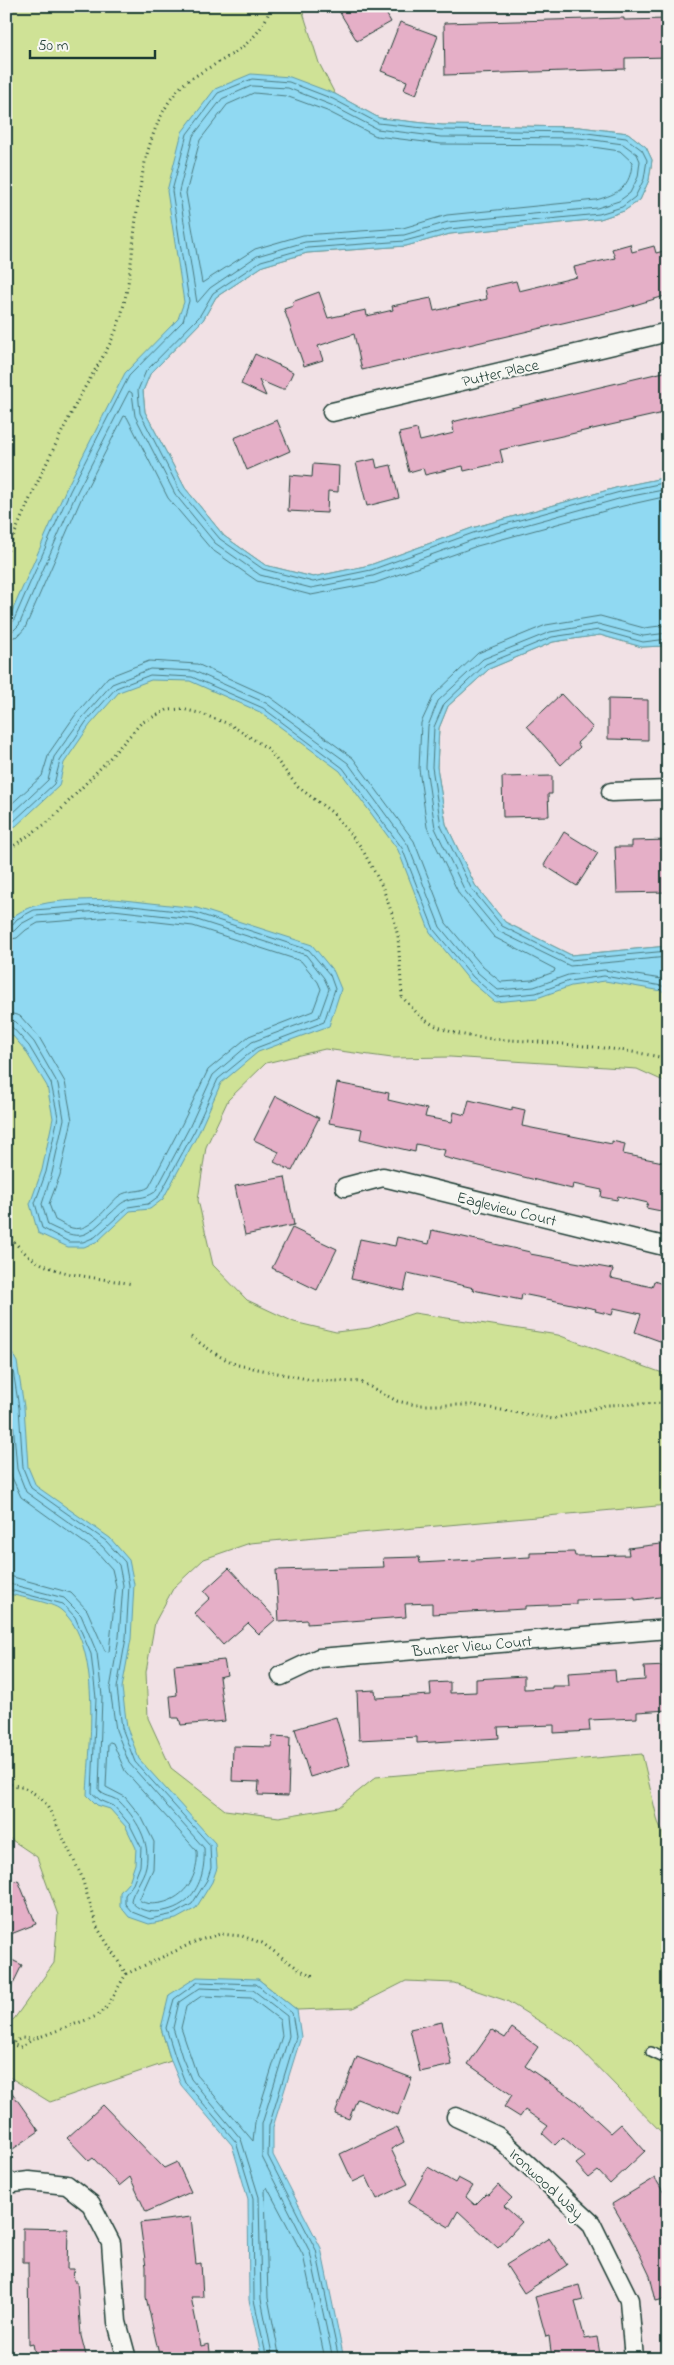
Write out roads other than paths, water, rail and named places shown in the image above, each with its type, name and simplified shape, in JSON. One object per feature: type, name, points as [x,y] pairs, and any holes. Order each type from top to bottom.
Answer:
[{"type":"street","name":"Putter Place","points":[[332,412],[668,332]]},
{"type":"street","points":[[611,792],[668,790]]},
{"type":"street","name":"Eagleview Court","points":[[346,1187],[383,1177],[668,1248]]},
{"type":"street","name":"Bunker View Court","points":[[281,1676],[319,1658],[668,1629]]},
{"type":"street","name":"Ironwood Way","points":[[456,2117],[497,2136],[591,2223],[629,2300],[634,2359]]},
{"type":"street","points":[[6,2184],[29,2181],[67,2185],[91,2204],[111,2243],[117,2322],[126,2359]]},
{"type":"lane","points":[[651,2052],[668,2060]]},
{"type":"water","points":[[251,74],[290,77],[335,94],[379,118],[442,125],[580,127],[628,133],[646,147],[652,160],[649,180],[640,200],[624,211],[600,219],[450,234],[406,246],[307,253],[263,266],[216,297],[203,320],[150,374],[143,391],[145,412],[185,488],[224,536],[265,565],[313,577],[370,565],[472,528],[619,487],[668,477],[668,643],[663,646],[642,647],[600,635],[553,642],[489,669],[448,706],[439,728],[437,767],[446,824],[475,885],[505,922],[571,955],[668,946],[668,992],[605,981],[571,986],[537,998],[495,1002],[469,980],[430,932],[398,850],[340,771],[260,712],[190,681],[151,680],[119,692],[90,725],[64,763],[59,786],[16,826],[6,828],[6,625],[66,489],[125,373],[178,319],[184,302],[167,191],[182,132],[215,89]]},
{"type":"water","points":[[114,899],[197,908],[312,945],[334,972],[341,989],[329,1026],[258,1052],[221,1083],[199,1132],[163,1199],[150,1209],[130,1211],[98,1241],[84,1247],[68,1247],[38,1233],[30,1204],[42,1170],[53,1118],[47,1086],[25,1050],[6,1028],[6,924],[15,915],[41,904],[71,900]]},
{"type":"water","points":[[6,1342],[17,1362],[24,1407],[28,1467],[36,1486],[110,1538],[129,1560],[134,1584],[131,1639],[122,1688],[127,1728],[139,1759],[215,1843],[217,1868],[212,1882],[196,1908],[176,1919],[149,1924],[129,1917],[120,1906],[120,1892],[129,1882],[135,1864],[136,1848],[126,1827],[110,1809],[97,1805],[87,1795],[91,1724],[88,1671],[83,1646],[74,1626],[57,1607],[6,1593]]},
{"type":"water","points":[[197,1977],[258,1979],[297,2010],[301,2037],[273,2127],[273,2155],[321,2248],[344,2359],[262,2359],[249,2300],[248,2199],[232,2145],[181,2085],[161,2028],[169,1995]]}]
